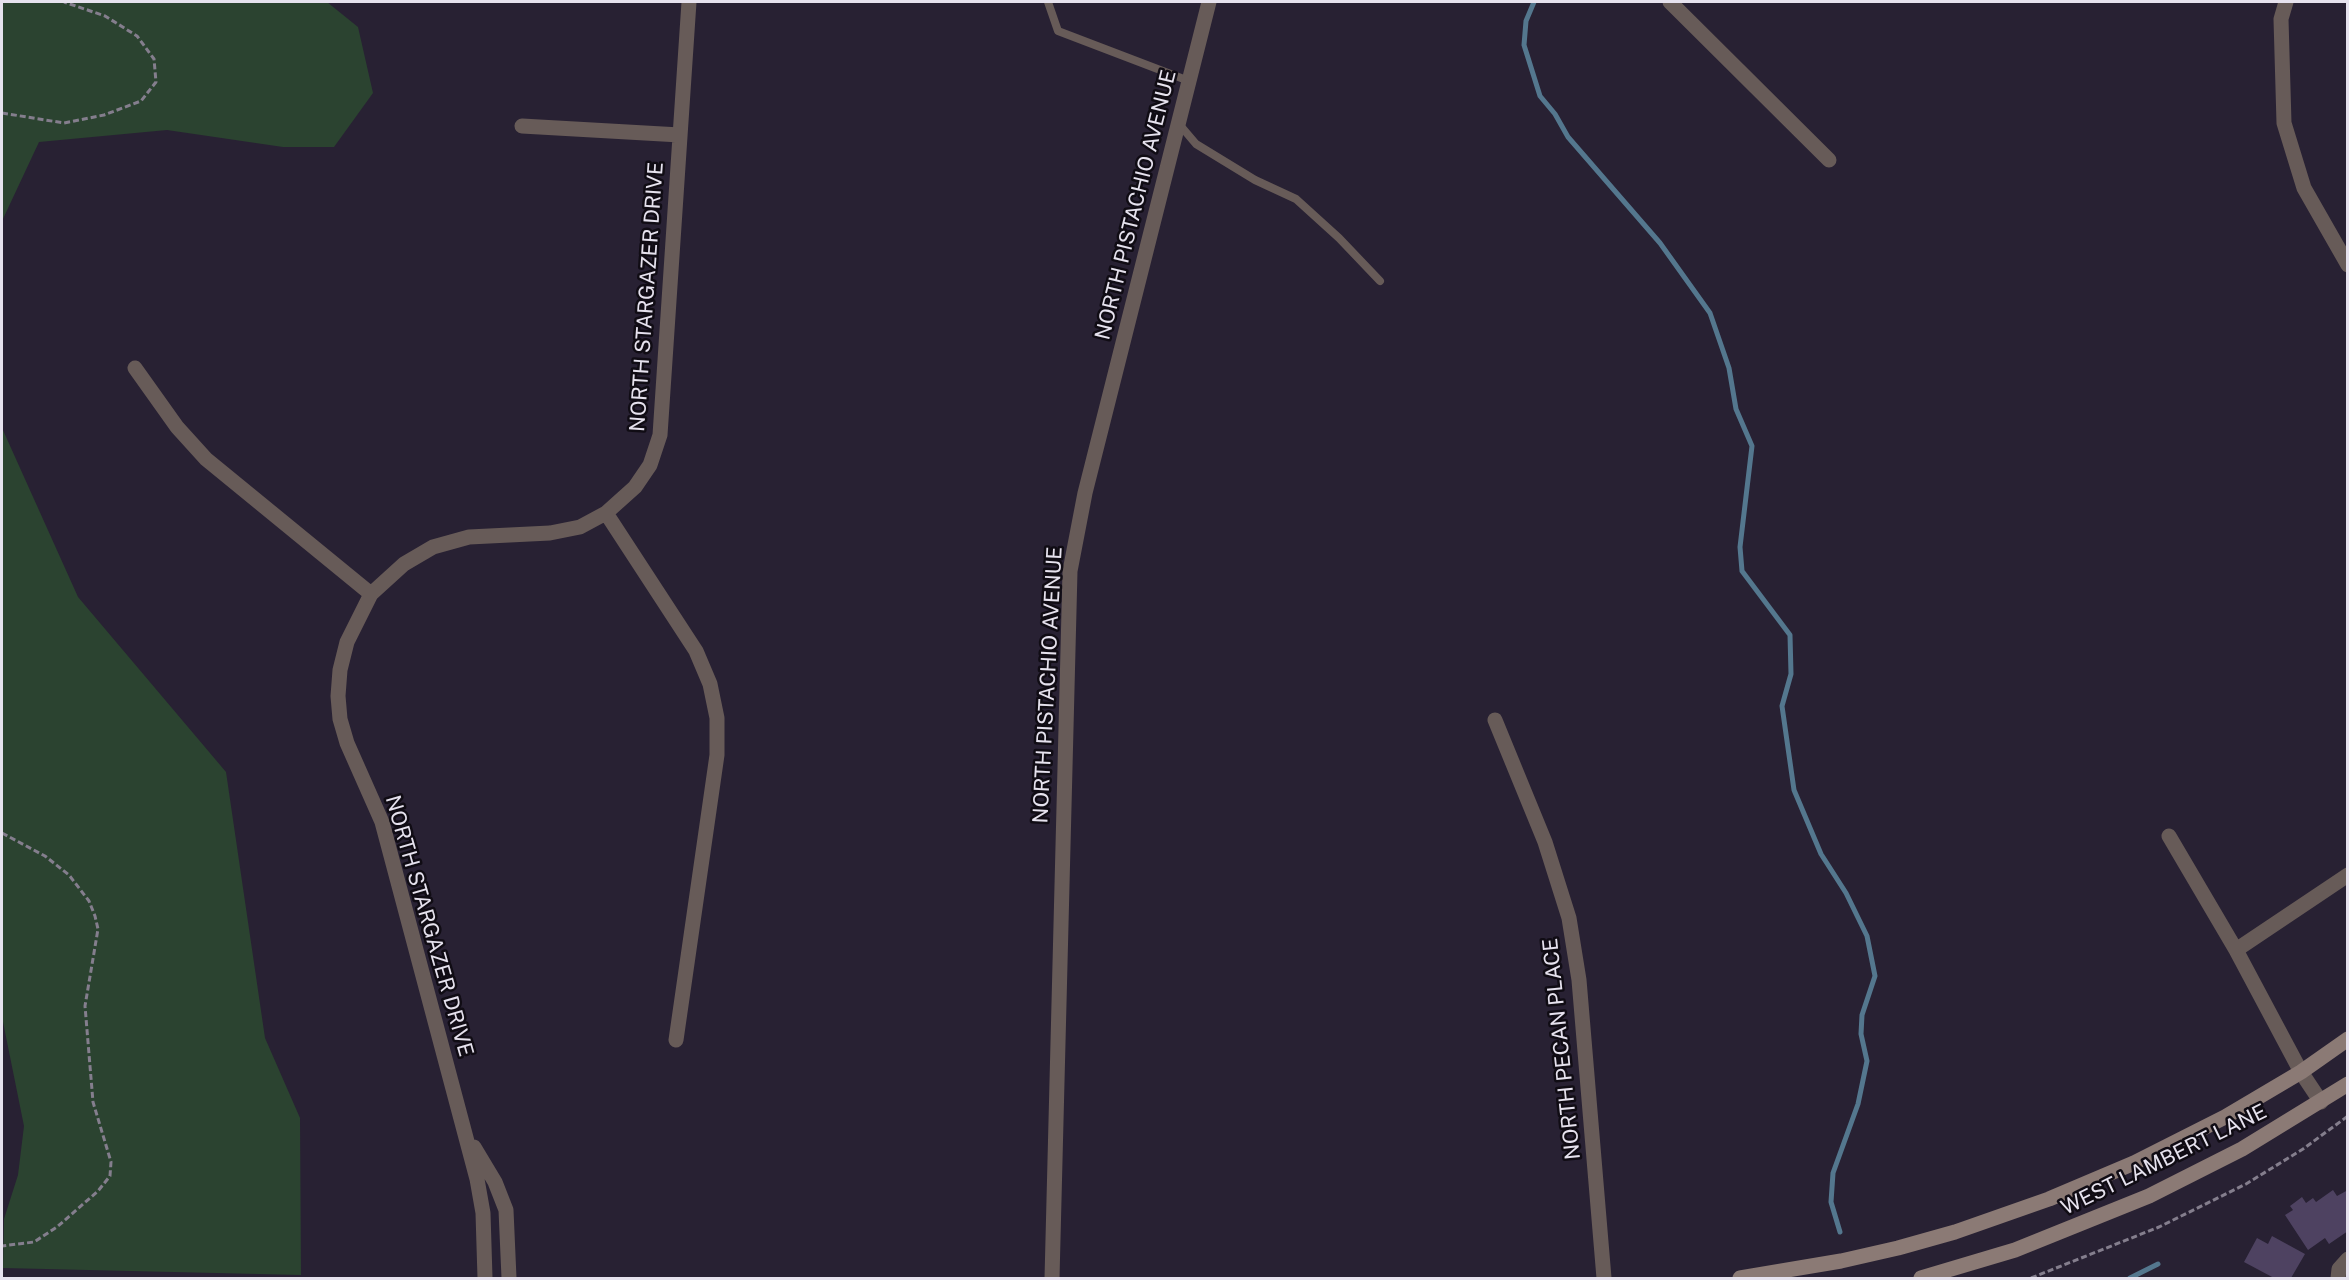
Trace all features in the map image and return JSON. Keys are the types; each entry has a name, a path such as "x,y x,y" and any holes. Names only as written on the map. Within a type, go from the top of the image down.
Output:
{"main road":[{"name":"WEST LAMBERT LANE","path":"1740,1278 1864,1256 2003,1216 2134,1163 2225,1117 2301,1072 2348,1039"},
{"name":"WEST LAMBERT LANE","path":"1921,1278 2015,1250 2140,1200 2242,1149 2348,1084"}],"street":[{"name":"NORTH STARGAZER DRIVE","path":"485,1278 483,1213 464,1132 382,822 347,743 340,718 338,696 340,670 347,642 371,594 404,564 433,547 469,537 549,533 580,527 606,513 635,487 650,465 660,435 689,2"},
{"name":"NORTH PISTACHIO AVENUE","path":"1052,1278 1070,571 1085,493 1209,2"},
{"path":"1670,2 1829,160"},
{"path":"2286,2 2282,19 2283,123 2304,188 2348,265"},
{"path":"522,126 680,135"},
{"path":"135,368 177,427 206,459 371,594"},
{"path":"606,513 696,651 710,684 717,718 717,755 676,1040"},
{"name":"NORTH PECAN PLACE","path":"1495,720 1545,842 1569,918 1580,980 1604,1278"},
{"path":"2169,836 2235,950 2301,1072 2321,1102"},
{"path":"2235,950 2348,875"},
{"name":"NORTH STARGAZER DRIVE","path":"464,1132 495,1182 506,1210 509,1278"}],"lane":[{"path":"1048,2 1058,31 1190,81"},
{"path":"1179,123 1196,144 1255,180 1296,199 1339,238 1380,281"}],"path":[{"path":"2,113 64,123 104,115 141,101 156,82 154,59 137,36 105,16 64,2"},
{"path":"2,833 45,856 69,875 89,901 95,916 98,929 86,1006 93,1102 111,1162 110,1176 98,1191 57,1227 34,1242 2,1246"},
{"path":"2031,1278 2159,1227 2246,1184 2303,1149 2348,1116"}],"green space":[{"path":"2,2 327,2 358,27 373,93 334,147 283,147 167,130 39,142 2,221"},
{"path":"2,428 78,597 226,772 265,1038 300,1118 301,1275 3,1268 4,1219 18,1175 24,1126 2,1017"}],"building":[{"path":"2333,1190 2337,1196 2348,1190 2348,1231 2329,1244 2325,1238 2308,1250 2285,1215 2293,1210 2290,1206 2302,1197 2306,1203 2313,1198 2316,1202"},
{"path":"2272,1236 2305,1254 2291,1278 2274,1278 2244,1262 2257,1238 2268,1244"}],"waterway":[{"path":"1534,2 1526,21 1524,45 1540,96 1555,114 1568,137 1660,243 1710,313 1729,368 1736,409 1752,446 1740,547 1742,571 1790,635 1791,674 1782,706 1794,790 1821,854 1846,893 1867,936 1875,976 1862,1015 1861,1034 1867,1061 1858,1104 1833,1173 1831,1202 1840,1232"},
{"path":"2130,1278 2158,1264"}]}
